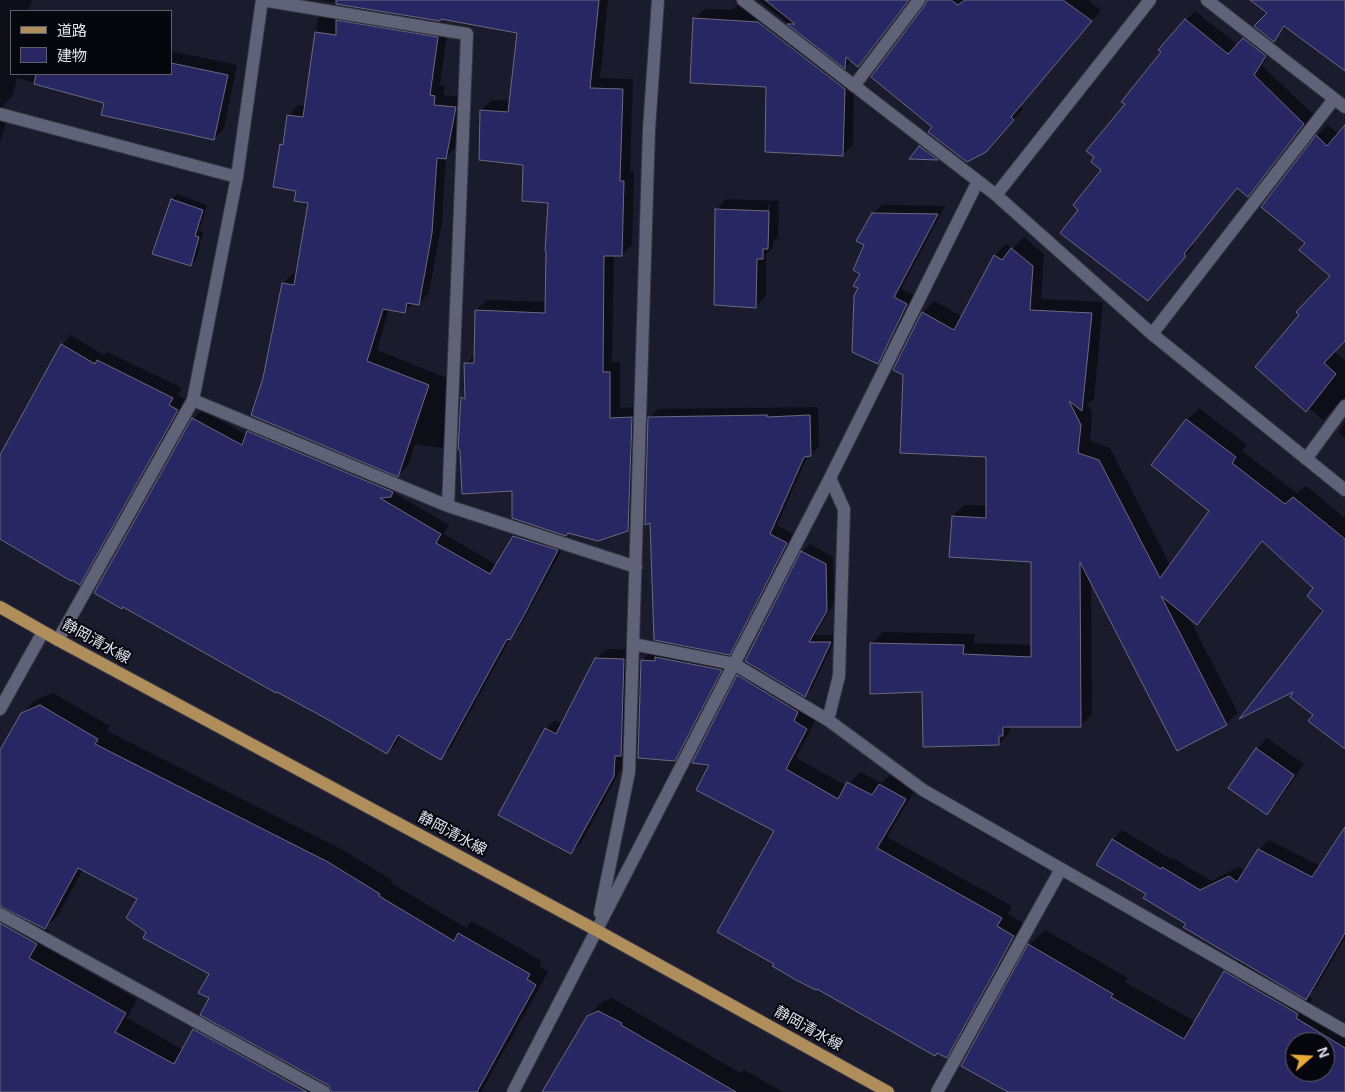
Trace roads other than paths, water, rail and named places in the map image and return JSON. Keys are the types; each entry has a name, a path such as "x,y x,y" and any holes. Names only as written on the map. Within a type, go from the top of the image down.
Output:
{"main road":[{"name":"静岡清水線","path":"0,607 596,930 888,1092"}],"street":[{"path":"58,640 193,400 237,177 262,0 467,34 448,506"},
{"path":"596,930 629,772 649,129 658,0"},
{"path":"743,0 996,195 1152,334 1345,490"},
{"path":"854,86 919,0"},
{"path":"996,195 1150,0"},
{"path":"1207,0 1345,107"},
{"path":"1152,334 1334,99"},
{"path":"0,114 237,177"},
{"path":"513,1092 830,478 978,181"},
{"path":"193,400 448,506 636,567"},
{"path":"1306,459 1345,406"},
{"path":"828,720 839,676 844,509 830,478"},
{"path":"0,709 43,632"},
{"path":"633,644 734,664 828,720 923,790 1345,1031"},
{"path":"936,1092 1061,869"},
{"path":"0,914 324,1092"}]}
